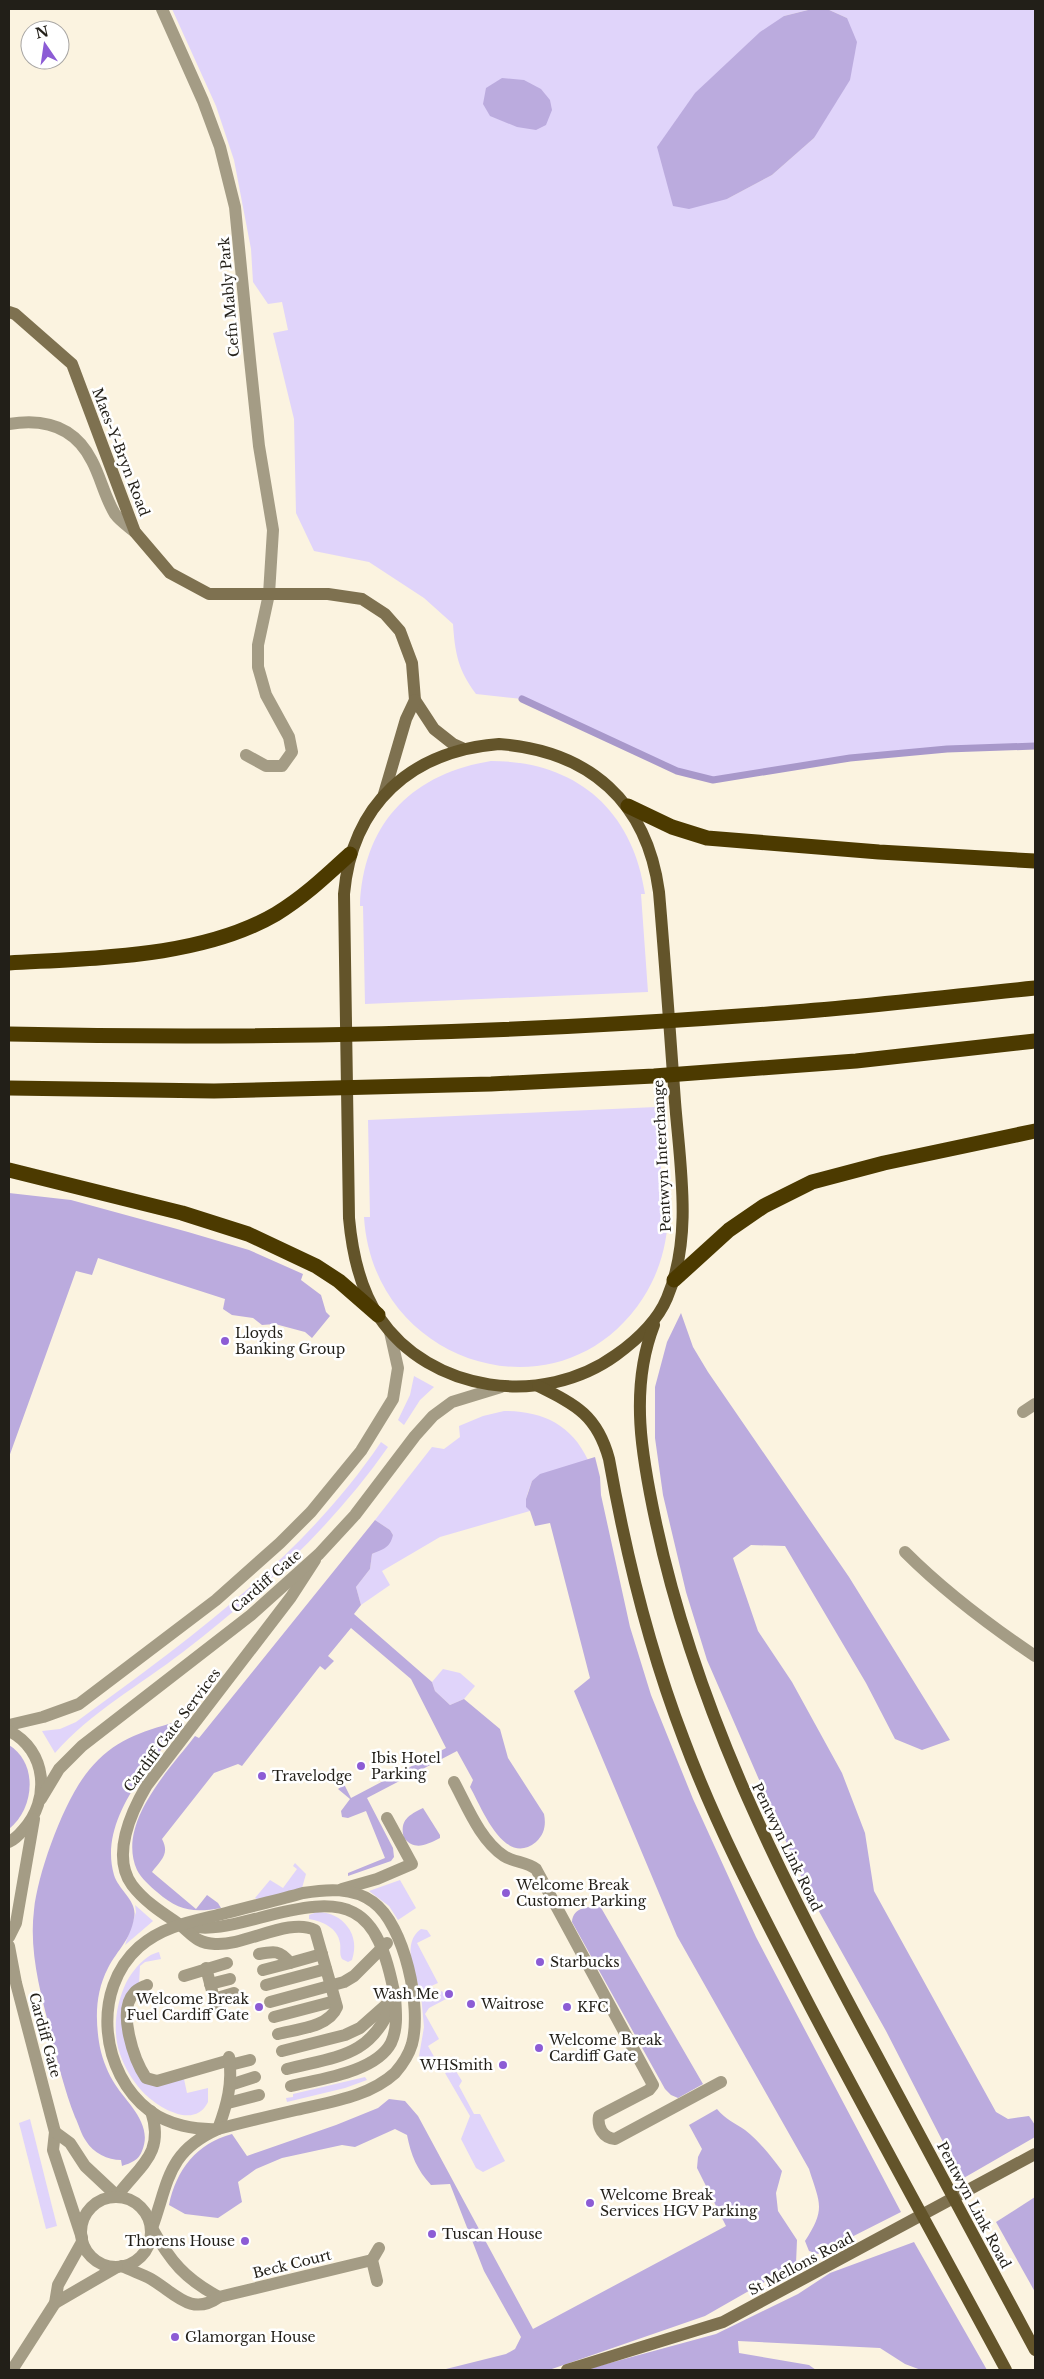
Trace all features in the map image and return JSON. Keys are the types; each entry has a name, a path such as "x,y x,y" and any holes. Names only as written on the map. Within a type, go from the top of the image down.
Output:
{"highway":[{"path":"628,806 672,827 707,838 879,852 1035,860"},
{"path":"9,963 123,954 170,948 226,936 274,915 295,902 350,854"},
{"path":"9,1034 276,1037 525,1029 771,1014 1035,988"},
{"path":"9,1088 214,1091 491,1084 654,1076 856,1061 1035,1041"},
{"path":"674,1280 729,1230 764,1206 812,1182 884,1163 1035,1131"},
{"path":"9,1170 182,1213 248,1234 316,1266 340,1281 378,1315"}],"main road":[{"name":"Pentwyn Interchange","path":"499,744 536,749 555,755 597,777 628,806 641,827 649,846 659,892 682,1204 681,1247 674,1280 657,1318 635,1340 599,1366 579,1375 538,1386 504,1386 473,1382 441,1370 409,1350 390,1332 378,1315 356,1260 350,1218 344,907 346,875 350,854 368,817 384,794 419,767 440,756 462,748 499,744"},
{"name":"Pentwyn Link Road","path":"657,1318 649,1337 641,1371 640,1422 653,1507 687,1645 718,1731 743,1792 790,1891 1035,2350"},
{"path":"538,1386 574,1404 583,1411 594,1424 602,1438 609,1459 635,1586 684,1741 729,1845 754,1899 1006,2370"}],"street":[{"name":"Cefn Mably Park","path":"162,9 203,101 220,147 235,207 254,398 273,530 269,594 258,645 258,667 266,695 289,737 292,752 282,766 266,766 246,755"},
{"name":"Maes-Y-Bryn Road","path":"9,312 15,314 72,364 135,532 170,573 209,594 328,594 362,599 385,614 400,631 409,650 412,662 415,700 434,729 453,744 462,748"},
{"path":"9,424 23,422 54,425 75,437 92,461 116,515 135,532"},
{"name":"Maes-Y-Bryn Road","path":"384,794 406,719 415,700"},
{"name":"Cardiff Gate","path":"9,1725 43,1717 79,1704 216,1600 280,1544 311,1512 361,1452 393,1399 398,1368 390,1332"},
{"name":"Cardiff Gate","path":"9,1937 16,1923 34,1819 41,1799 59,1769 82,1746 251,1615 319,1554 355,1515 414,1436 432,1416 452,1402 504,1386"},
{"path":"1023,1412 1035,1404"},
{"path":"906,1552 934,1581 993,1627 1035,1656"},
{"name":"Cardiff Gate Services","path":"319,1554 291,1597 148,1785 135,1806 127,1827 124,1862 126,1875 138,1893 180,1924 188,1934 197,1940 216,1944 295,1927 308,1926 315,1930 335,2001"},
{"name":"Cardiff Gate","path":"9,1731 26,1745 36,1760 42,1777 41,1799"},
{"path":"454,1782 479,1828 495,1850 506,1857 536,1869 652,2085 649,2090 600,2116 599,2128 603,2133 608,2138 615,2139 720,2082"},
{"path":"339,1890 364,1896 374,1902 382,1910 397,1935 405,1956 413,1995 415,2022 412,2044 397,2071 387,2080 360,2094 218,2129 202,2130 189,2127 151,2111 126,2085 114,2062 108,2030 108,2005 117,1976 137,1949 163,1930 180,1924 303,1893 339,1890 377,1879 412,1864 388,1818"},
{"name":"Cardiff Gate","path":"9,1842 14,1840 34,1819"},
{"path":"180,1924 195,1927 222,1927 288,1910 329,1905 350,1910 362,1918 378,1937 395,1997 395,2029 391,2042 382,2054 370,2063 352,2070 291,2086"},
{"path":"270,2002 331,1986 354,1976 397,1935"},
{"name":"Cardiff Gate","path":"9,1946 16,1983 55,2132 53,2150 82,2240 86,2251 95,2260 108,2266 120,2267"},
{"path":"259,1954 274,1951 283,1953 290,1963"},
{"path":"263,1970 322,1954"},
{"path":"184,1976 227,1963"},
{"path":"206,1968 215,2003 234,1994"},
{"path":"266,1985 326,1969"},
{"path":"210,1984 230,1978"},
{"path":"147,1985 134,1993 130,1999 127,2019 136,2058 146,2078 156,2081 230,2061 250,2060"},
{"path":"282,2051 336,2038 360,2028 395,1997"},
{"path":"287,2069 342,2055 360,2047 381,2028 395,1997"},
{"path":"274,2017 335,2001 337,2007 334,2016 325,2021 278,2034"},
{"path":"55,2303 120,2267 135,2261 146,2252 168,2177 174,2165 194,2142 218,2129 228,2103 230,2061"},
{"path":"230,2085 255,2077"},
{"path":"228,2103 259,2094"},
{"path":"12,2370 55,2303 58,2285 82,2240 82,2225 87,2212 97,2202 106,2197 117,2196 132,2175 143,2166 155,2148 156,2136 151,2111"},
{"path":"55,2132 70,2143 85,2166 117,2196 137,2203 147,2214 152,2228 170,2259 180,2270 202,2288 219,2297"},
{"name":"St Mellons Road","path":"567,2370 723,2322 1035,2154"},
{"path":"377,2281 372,2260 379,2248"},
{"name":"Beck Court","path":"120,2267 151,2280 189,2303 209,2304 219,2297 372,2260"}],"shaded area":[{"path":"172,9 812,9 784,16 727,199 772,175 814,138 847,18 827,9 1035,9 1035,746 947,749 850,758 713,780 677,771 522,699 476,694 465,677 458,661 453,624 424,598 369,562 314,551 296,513 294,419 273,333 288,330 282,302 268,304 253,282 251,249 234,160 216,106"},
{"path":"812,9 827,9 847,18 857,42 850,80 814,138 772,175 727,199 689,209 673,206 657,147 695,93 760,32 784,16"},
{"path":"502,78 524,80 541,89 550,100 552,110 546,125 536,130 517,127 490,116 483,104 486,88"},
{"path":"491,761 522,763 549,770 574,781 595,796 613,815 628,838 638,864 645,894 641,894 648,992 365,1004 363,906 360,906 363,877 370,851 382,828 397,808 415,791 437,778 463,768"},
{"path":"656,1107 664,1205 668,1205 667,1230 663,1253 655,1276 643,1298 608,1337 566,1359 521,1367 476,1361 435,1341 400,1310 375,1268 364,1217 370,1217 368,1120"},
{"path":"9,1193 71,1200 249,1250 303,1274 301,1280 321,1295 326,1312 330,1316 312,1338 305,1332 275,1324 262,1325 253,1318 232,1315 223,1309 225,1299 98,1258 92,1275 76,1271 9,1457"},
{"path":"681,1313 693,1347 708,1372 849,1577 950,1740 922,1750 895,1739 866,1683 785,1546 751,1545 733,1558 758,1631 792,1682 842,1773 865,1833 874,1891 996,2112 1008,2119 1029,2116 1035,2125 1035,2137 962,2179 886,2031 807,1890 707,1660 686,1592 663,1495 655,1438 655,1387 667,1342"},
{"path":"414,1376 434,1387 420,1400 404,1425 398,1420 410,1395"},
{"path":"504,1411 531,1414 554,1422 573,1437 588,1460 532,1481 526,1500 530,1511 440,1537 382,1571 390,1585 361,1605 356,1587 370,1569 372,1554 378,1551 393,1535 390,1530 375,1520 432,1447 444,1449 460,1437 459,1426 483,1416"},
{"path":"381,1442 388,1447 366,1476 319,1531 267,1582 212,1630 100,1712 69,1738 55,1753 42,1731 60,1729 76,1722 160,1660 241,1595 316,1523 350,1484"},
{"path":"595,1457 600,1477 601,1495 630,1627 651,1695 693,1799 756,1937 901,2212 818,2254 809,2251 805,2241 816,2221 819,2206 809,2169 677,1936 574,1691 590,1678 550,1523 535,1526 530,1511 526,1507 526,1499 532,1481 540,1474"},
{"path":"375,1520 390,1530 393,1535 388,1545 372,1554 370,1569 356,1587 361,1605 354,1614 432,1682 435,1691 450,1705 464,1699 500,1729 508,1758 544,1814 545,1825 541,1836 536,1842 524,1848 514,1847 504,1842 488,1820 470,1787 473,1780 457,1751 367,1798 393,1848 394,1857 391,1861 348,1876 348,1873 385,1858 366,1811 348,1818 342,1817 341,1811 350,1799 338,1789 344,1784 351,1798 446,1748 411,1679 351,1628 328,1656 334,1661 325,1670 320,1666 242,1766 238,1764 214,1773 162,1839 165,1853 152,1872 196,1909 207,1895 218,1903 221,1908 194,1910 172,1903 157,1892 141,1876 137,1870 132,1852 134,1834 149,1798 195,1736 199,1738"},
{"path":"443,1669 460,1673 475,1686 464,1699 450,1705 435,1691 432,1682"},
{"path":"176,1722 181,1725 130,1794 113,1834 111,1854 114,1875 116,1881 131,1901 134,1918 130,1933 108,1968 101,1986 97,2013 99,2042 106,2067 113,2081 141,2122 145,2141 139,2157 122,2166 121,2160 101,2155 89,2145 71,2106 58,2063 36,1971 33,1941 34,1910 36,1894 54,1837 70,1799 89,1770 108,1751 128,1738"},
{"path":"9,1745 19,1753 25,1763 30,1787 24,1810 9,1829"},
{"path":"423,1808 440,1838 425,1845 417,1846 404,1838 403,1827 406,1819"},
{"path":"295,1863 306,1874 302,1888 258,1900 255,1898 270,1880 283,1888 297,1869 293,1866"},
{"path":"400,1880 416,1908 398,1920 389,1906 369,1891"},
{"path":"135,1905 153,1921 125,1945 136,1912"},
{"path":"600,1906 703,2084 678,2098 671,2095 665,2089 572,1922 575,1913 578,1911"},
{"path":"317,1912 335,1916 348,1927 354,1942 352,1960 348,1962 342,1959 339,1938 333,1929 319,1921 309,1919 309,1915"},
{"path":"421,1929 427,1930 431,1936 417,1943 438,1983 420,1991 411,1958 411,1950 415,1935"},
{"path":"159,1952 161,1959 145,1962 140,1966 139,1984 125,2001 144,2083 157,2086 184,2079 187,2093 208,2088 208,2102 202,2110 194,2115 174,2113 155,2103 147,2096 129,2073 122,2059 116,2036 116,2018 126,1983 140,1964 149,1956"},
{"path":"435,1988 438,1993 442,1991 446,1999 429,2008 425,2014 439,2039 428,2046 441,2069 424,2067 419,2056 424,2027 421,1995"},
{"path":"454,2068 462,2081 459,2086 474,2114 480,2114 505,2161 483,2172 476,2168 461,2139 470,2116 445,2073"},
{"path":"365,2077 367,2080 345,2088 287,2102 286,2098 293,2097 293,2094"},
{"path":"389,2099 405,2101 418,2116 533,2329 726,2226 697,2168 698,2157 702,2149 689,2125 717,2109 756,2139 782,2171 776,2193 778,2211 797,2240 796,2264 705,2316 549,2370 442,2370 506,2354 515,2349 521,2337 484,2271 450,2184 431,2185 415,2162 407,2135 395,2129 355,2147 342,2145 282,2158 256,2169 238,2182 242,2202 218,2218 185,2214 169,2205 177,2180 190,2160 208,2144 220,2138 232,2134 247,2156 336,2125 378,2108"},
{"path":"30,2119 57,2226 46,2229 19,2123"},
{"path":"1035,2197 1035,2292 996,2222"},
{"path":"914,2242 987,2370 921,2370 905,2364 880,2348 738,2341 739,2353 809,2365 816,2370 584,2370 716,2334 798,2294 830,2273"}],"waterway":[{"path":"522,699 677,771 713,780 850,758 947,749 1035,746"}],"place":[{"name":"Lloyds Banking Group","path":"225,1341"},
{"name":"Ibis Hotel Parking","path":"361,1766"},
{"name":"Travelodge","path":"262,1776"},
{"name":"Welcome Break Customer Parking","path":"506,1893"},
{"name":"Starbucks","path":"540,1962"},
{"name":"Wash Me","path":"449,1994"},
{"name":"Waitrose","path":"471,2004"},
{"name":"Welcome Break Fuel Cardiff Gate","path":"259,2007"},
{"name":"KFC","path":"567,2007"},
{"name":"Welcome Break Cardiff Gate","path":"539,2048"},
{"name":"WHSmith","path":"503,2065"},
{"name":"Welcome Break Services HGV Parking","path":"590,2203"},
{"name":"Tuscan House","path":"432,2234"},
{"name":"Thorens House","path":"245,2241"},
{"name":"Glamorgan House","path":"175,2337"}]}
